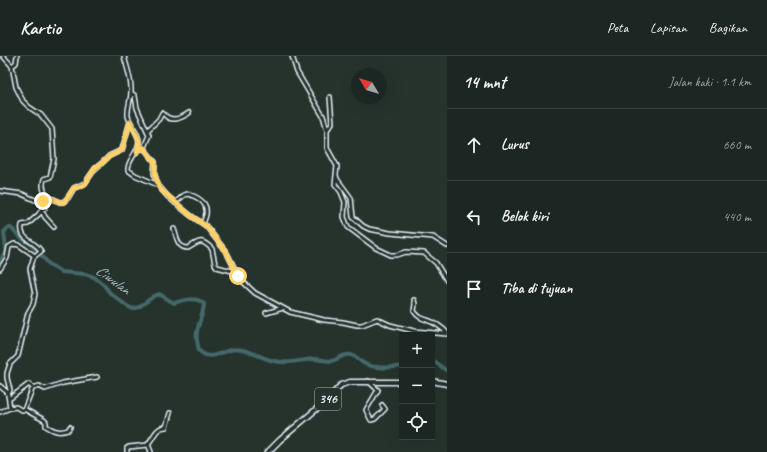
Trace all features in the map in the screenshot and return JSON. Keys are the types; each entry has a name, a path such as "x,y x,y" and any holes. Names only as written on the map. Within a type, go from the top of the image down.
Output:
{"main road":[{"name":"346","path":"268,452 326,401 342,384 368,381 399,382"},
{"path":"435,381 447,384"}],"street":[{"path":"3,56 12,66 16,87 23,101 41,115 52,129 53,160 50,177 45,178 44,182 44,192 47,197"},
{"path":"12,66 16,64 17,56"},
{"path":"124,56 131,84 131,93 128,106 130,122 139,140 137,152"},
{"path":"292,56 296,70 322,114 327,130 327,148 337,166 335,184 341,192 345,202 344,218 348,227 376,248 391,255 406,252 424,253 436,263 447,281"},
{"path":"131,93 135,96 137,108 148,130 149,138 143,147 137,152 128,166 128,170 135,175 158,185"},
{"path":"327,130 332,123 330,97"},
{"path":"148,130 159,119 162,113 169,118 178,118 189,113"},
{"path":"0,191 22,194 35,200 50,197 60,202 64,202 74,188 85,184 95,168 110,156 122,150 130,122"},
{"path":"143,147 155,162 154,173 162,192 190,215 203,223 227,253 240,279 255,293 290,312 316,319 357,325 362,325 377,320 414,331 447,333"},
{"path":"336,173 337,180 351,198 353,217 363,226 369,229 390,233 433,237 447,246"},
{"path":"175,203 184,195 188,194 202,202 206,206 207,211 203,223"},
{"path":"8,395 10,390 7,373 10,364 18,356 28,313 35,297 30,269 36,256 41,250 23,236 21,230 22,224 28,224 41,212 45,206 44,202 40,200"},
{"path":"41,212 54,227"},
{"path":"174,229 178,244 182,248 188,248 197,242 203,242 212,249 215,264 218,267 237,272"},
{"path":"0,269 7,258 9,247 14,244 19,245 36,256"},
{"path":"414,300 414,311 419,317 440,327 447,333"},
{"path":"266,313 283,308"},
{"path":"9,399 28,385 35,388 39,386 45,389 63,383 97,377"},
{"path":"368,381 378,390 366,410 371,420 375,419 385,409 382,405"},
{"path":"0,386 8,395 10,408"},
{"path":"24,409 33,387"},
{"path":"0,412 10,408 24,409 44,420 47,423 46,426 52,430 60,433 68,430 70,426"},
{"path":"127,452 127,448 129,447 148,445 155,436 155,432 160,427 166,427 170,413"},
{"path":"148,445 151,452"}],"waterway":[{"name":"Ciwulan","path":"0,261 6,250 4,232 8,228 11,228 20,237 32,245 49,264 61,272 85,274 94,277 103,284 110,293 133,309 139,307 159,294 174,303 189,299 197,300 204,304 197,329 198,347 201,352 208,356 238,349 277,362 294,362 313,359 331,361 343,356 351,355 367,365 387,368 399,366"},
{"name":"Ciwulan","path":"435,362 447,371"}],"route":[{"path":"43,201 40,200 49,197 60,202 64,202 74,188 85,184 95,168 110,156 122,150 130,122 139,140 137,152 143,147 155,162 156,165 154,173 160,189 190,215 206,226 227,253 238,276"}]}
